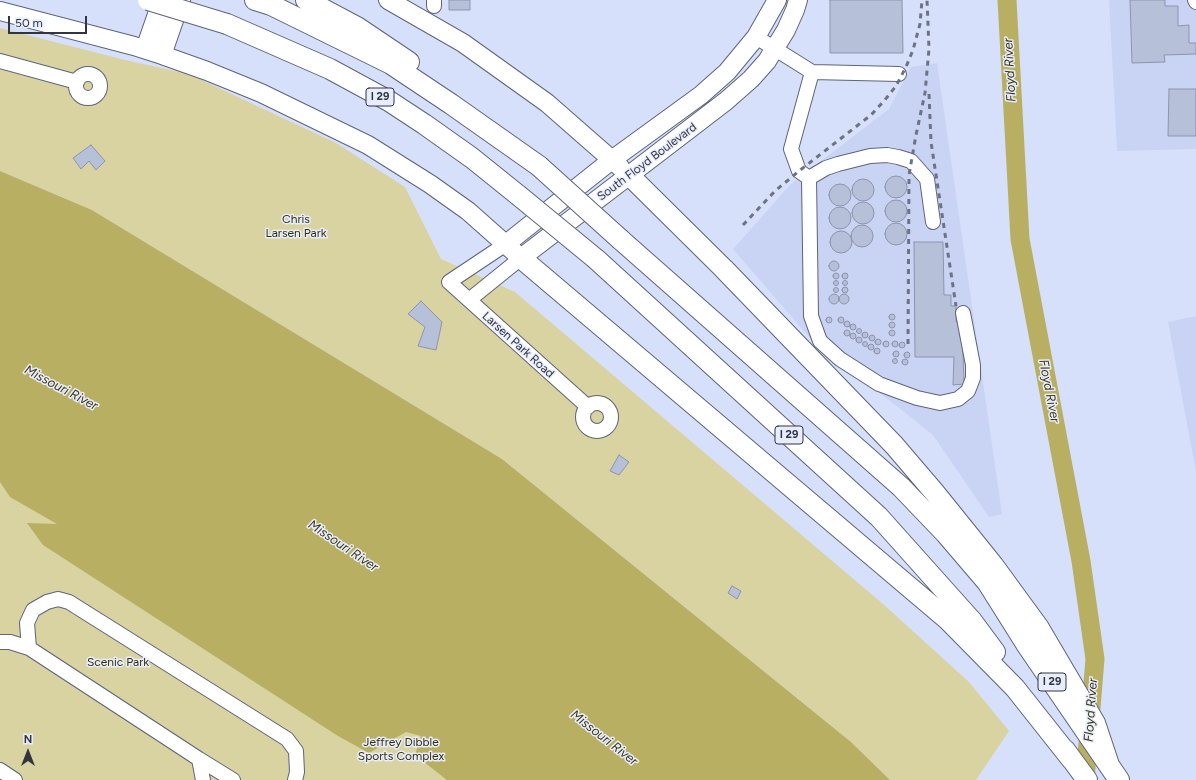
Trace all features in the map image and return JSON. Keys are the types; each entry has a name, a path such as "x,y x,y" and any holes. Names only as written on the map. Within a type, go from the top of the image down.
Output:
{"highway":[{"name":"I 29","path":"148,0 227,24 330,69 389,101 472,158 596,259 879,517 1087,780"},
{"path":"255,0 277,8 391,64 539,166 901,487 946,534 990,574 1039,628 1095,723 1114,772"},
{"path":"306,0 357,27 425,72 451,104"},
{"path":"630,176 724,269 894,445 990,574"},
{"path":"521,258 947,619 969,629"}],"main road":[{"path":"154,52 162,0"},
{"path":"154,52 180,0"},
{"path":"388,0 463,43 521,84 547,103 613,159 630,176"},
{"name":"South Floyd Boulevard","path":"506,244 613,159 701,95 727,72 756,37 777,0"},
{"name":"South Floyd Boulevard","path":"521,258 630,176 726,101 751,79 767,61 786,30 798,0"},
{"path":"0,11 154,52 207,71 261,93 368,145 430,184 468,211 521,258"}],"street":[{"path":"756,37 812,72 899,74"},
{"path":"0,61 77,82"},
{"path":"809,178 799,170 791,149 812,72"},
{"path":"809,178 826,168 870,156 887,155 911,161 927,179 933,222"},
{"path":"809,178 811,316 820,341 840,359 879,384 917,398 940,404 958,399 968,391 973,378 973,365 962,313"},
{"name":"South Floyd Boulevard","path":"449,282 506,244"},
{"name":"South Floyd Boulevard","path":"469,300 521,258"},
{"name":"Larsen Park Road","path":"449,282 588,407"},
{"path":"29,648 26,623 33,610 47,602 58,599 68,602 287,739 296,751 297,772 295,780"},
{"path":"0,642 10,642 29,648 233,780"},
{"path":"199,759 203,780"},
{"path":"0,770 15,780"}],"shaded area":[{"path":"1109,0 1196,0 1196,149 1117,151"},
{"path":"937,63 1002,514 989,517 933,435 860,377 828,359 733,249 790,185 889,109 911,67"},
{"path":"1196,316 1196,472 1168,322"}],"green space":[{"name":"Chris Larsen Park","path":"0,28 125,60 189,74 336,143 405,187 441,259 515,292 883,604 969,682 1009,731 976,780 890,780 851,742 502,459 92,210 0,171"},
{"name":"Scenic Park","path":"0,441 504,780 0,780"}],"water":[{"name":"Missouri River","path":"0,171 92,210 502,459 851,742 890,780 447,780 415,755 421,736 406,732 369,753 338,736 43,545 27,523 57,524 10,497 0,482"}],"building":[{"path":"449,0 470,0 470,10 449,10"},
{"path":"830,0 902,0 903,53 830,53"},
{"path":"1130,0 1165,0 1165,6 1178,6 1178,26 1189,25 1189,43 1196,43 1196,54 1164,55 1165,62 1132,63"},
{"path":"1169,89 1196,89 1196,136 1168,136"},
{"path":"91,145 105,161 96,170 89,161 81,169 73,158"},
{"path":"896,176 904,179 907,187 904,195 896,198 888,195 885,187 888,179"},
{"path":"863,179 871,182 874,190 871,198 863,201 855,198 852,190 855,182"},
{"path":"840,184 848,187 851,195 848,203 840,206 832,203 829,195 832,187"},
{"path":"896,200 904,203 907,211 904,219 896,222 888,219 885,211 888,203"},
{"path":"863,202 871,205 874,213 871,221 863,224 855,221 852,213 855,205"},
{"path":"840,207 848,210 851,218 848,226 840,229 832,226 829,218 832,210"},
{"path":"896,223 904,226 907,234 904,242 896,245 888,242 885,234 888,226"},
{"path":"862,225 870,228 873,236 870,244 862,247 854,244 851,236 854,228"},
{"path":"841,231 849,234 852,242 849,250 841,253 833,250 830,242 833,234"},
{"path":"914,242 943,242 944,295 951,295 951,306 956,306 956,322 962,322 964,384 953,385 954,357 915,357"},
{"path":"832,261 836,261 839,266 836,271 832,271 829,268 829,264"},
{"path":"836,273 839,276 836,279 833,276"},
{"path":"845,273 848,276 845,279 842,276"},
{"path":"836,280 839,283 836,286 833,283"},
{"path":"845,280 848,283 845,286 842,283"},
{"path":"836,287 839,290 836,293 833,290"},
{"path":"845,287 848,290 845,293 842,290"},
{"path":"832,294 836,294 839,299 836,304 832,304 829,301 829,297"},
{"path":"842,294 846,294 849,299 846,304 842,304 839,301 839,297"},
{"path":"421,301 442,322 436,350 418,346 425,327 408,314"},
{"path":"892,314 895,317 892,320 889,317"},
{"path":"829,317 832,320 829,323 826,320"},
{"path":"841,317 844,320 841,323 838,320"},
{"path":"847,321 850,324 847,327 844,324"},
{"path":"892,322 895,325 892,328 889,325"},
{"path":"853,324 856,327 853,330 850,327"},
{"path":"859,328 862,331 859,334 856,331"},
{"path":"847,330 850,333 847,336 844,333"},
{"path":"892,330 895,333 892,336 889,333"},
{"path":"865,332 868,335 865,338 862,335"},
{"path":"853,333 856,336 853,339 850,336"},
{"path":"872,335 875,338 872,341 869,338"},
{"path":"859,337 862,340 859,343 856,340"},
{"path":"878,339 881,342 878,345 875,342"},
{"path":"865,341 868,344 865,347 862,344"},
{"path":"886,341 889,344 886,347 883,344"},
{"path":"895,341 898,344 895,347 892,344"},
{"path":"902,342 905,345 902,348 899,345"},
{"path":"871,344 874,347 871,350 868,347"},
{"path":"877,348 880,351 877,354 874,351"},
{"path":"896,351 899,354 896,357 893,354"},
{"path":"907,352 910,355 907,358 904,355"},
{"path":"895,358 898,361 895,364 892,361"},
{"path":"905,359 908,362 905,365 902,362"},
{"path":"619,455 629,462 619,475 610,471"},
{"path":"732,586 741,591 737,599 728,593"}],"waterway":[{"name":"Floyd River","path":"1007,0 1020,239 1081,561 1095,659 1085,780"}],"railway":[{"path":"743,225 775,191 871,115 896,86 913,50 920,24 922,0"},
{"path":"908,344 909,175 925,93 929,49 927,0"},
{"path":"929,94 931,142 956,306"}],"park label":[{"name":"Jeffrey Dibble Sports Complex","path":"401,749"}]}
